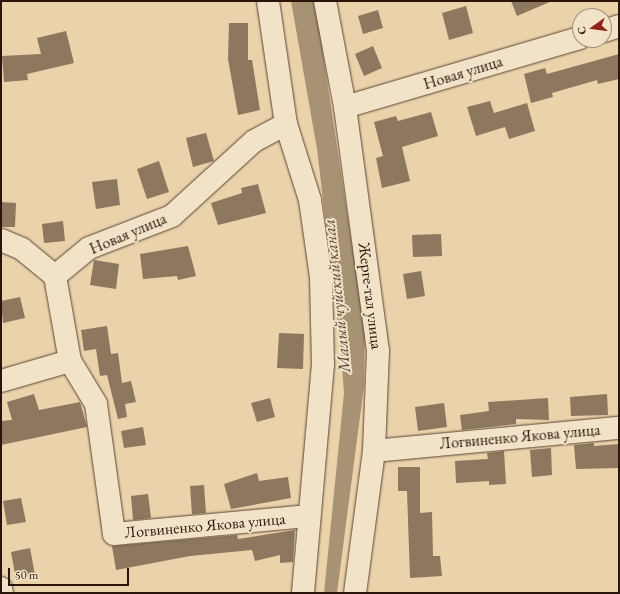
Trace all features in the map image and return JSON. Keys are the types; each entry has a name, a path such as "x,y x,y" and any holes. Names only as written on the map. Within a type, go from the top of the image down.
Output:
{"street":[{"path":"268,1 286,124 310,200 322,277 323,364 303,593"},
{"name":"Жерге-тал улица","path":"324,1 345,108 378,351 374,451 355,593"},
{"name":"Новая улица","path":"345,108 572,40"},
{"name":"Новая улица","path":"55,276 89,248 172,216 254,141 286,124"},
{"path":"1,240 22,248 55,276 70,361 1,381"},
{"name":"Логвиненко Якова улица","path":"70,361 96,404 114,534 309,516"},
{"name":"Логвиненко Якова улица","path":"374,451 619,428"},
{"path":"1,588 2,593"}],"water":[{"name":"Малый чуйский канал","path":"291,1 315,1 365,331 364,386 337,593 324,593 344,393 341,351 317,149"}],"building":[{"path":"511,1 552,1 517,16"},
{"path":"466,6 473,33 449,40 442,13"},
{"path":"378,10 383,28 363,34 358,16"},
{"path":"229,23 248,23 248,60 252,60 260,110 238,115 228,59"},
{"path":"66,31 74,63 27,74 28,80 4,82 2,56 41,54 37,38"},
{"path":"373,46 382,68 364,76 355,54"},
{"path":"619,54 619,79 598,84 597,80 552,93 553,97 531,103 524,74 545,68 547,74"},
{"path":"490,101 494,113 527,103 535,131 509,139 505,127 476,136 467,107"},
{"path":"431,112 438,136 402,147 410,181 382,188 376,158 383,156 374,122 396,116 398,121"},
{"path":"206,133 214,161 193,167 186,138"},
{"path":"159,161 169,192 147,199 137,169"},
{"path":"117,179 120,205 96,209 92,182"},
{"path":"258,184 266,213 218,225 211,203 242,193 241,188"},
{"path":"1,202 16,203 15,227 1,227"},
{"path":"63,221 65,241 44,243 42,224"},
{"path":"441,234 442,256 413,257 412,235"},
{"path":"188,246 196,276 178,280 177,276 143,279 140,254"},
{"path":"94,260 119,264 116,289 90,285"},
{"path":"421,271 425,296 407,299 403,274"},
{"path":"20,297 25,318 3,323 1,301"},
{"path":"107,326 111,354 118,353 122,383 131,381 136,402 125,404 127,417 118,419 107,375 100,376 96,349 84,351 81,330"},
{"path":"279,333 304,334 303,369 277,368"},
{"path":"34,394 39,410 80,402 87,427 1,445 1,421 12,420 7,402"},
{"path":"607,394 608,415 571,416 570,397"},
{"path":"270,398 275,417 257,422 251,403"},
{"path":"548,398 549,420 516,419 516,424 462,430 460,415 489,411 488,402"},
{"path":"444,403 447,427 418,431 415,407"},
{"path":"143,427 146,445 124,448 121,431"},
{"path":"594,443 594,446 619,444 619,468 576,469 574,445"},
{"path":"551,448 552,475 532,477 530,450"},
{"path":"504,451 506,484 489,485 489,481 456,483 455,461 488,459 487,453"},
{"path":"398,467 420,467 420,513 432,512 433,556 440,556 442,576 410,578 407,491 398,491"},
{"path":"257,473 259,481 288,477 291,498 231,509 224,484"},
{"path":"204,485 206,513 192,514 190,486"},
{"path":"148,494 151,518 133,520 131,496"},
{"path":"21,498 26,522 7,525 3,501"},
{"path":"295,530 293,562 280,563 280,555 255,561 252,550 190,556 116,570 112,546 237,535 238,539"},
{"path":"30,548 35,575 16,579 11,552"}]}
